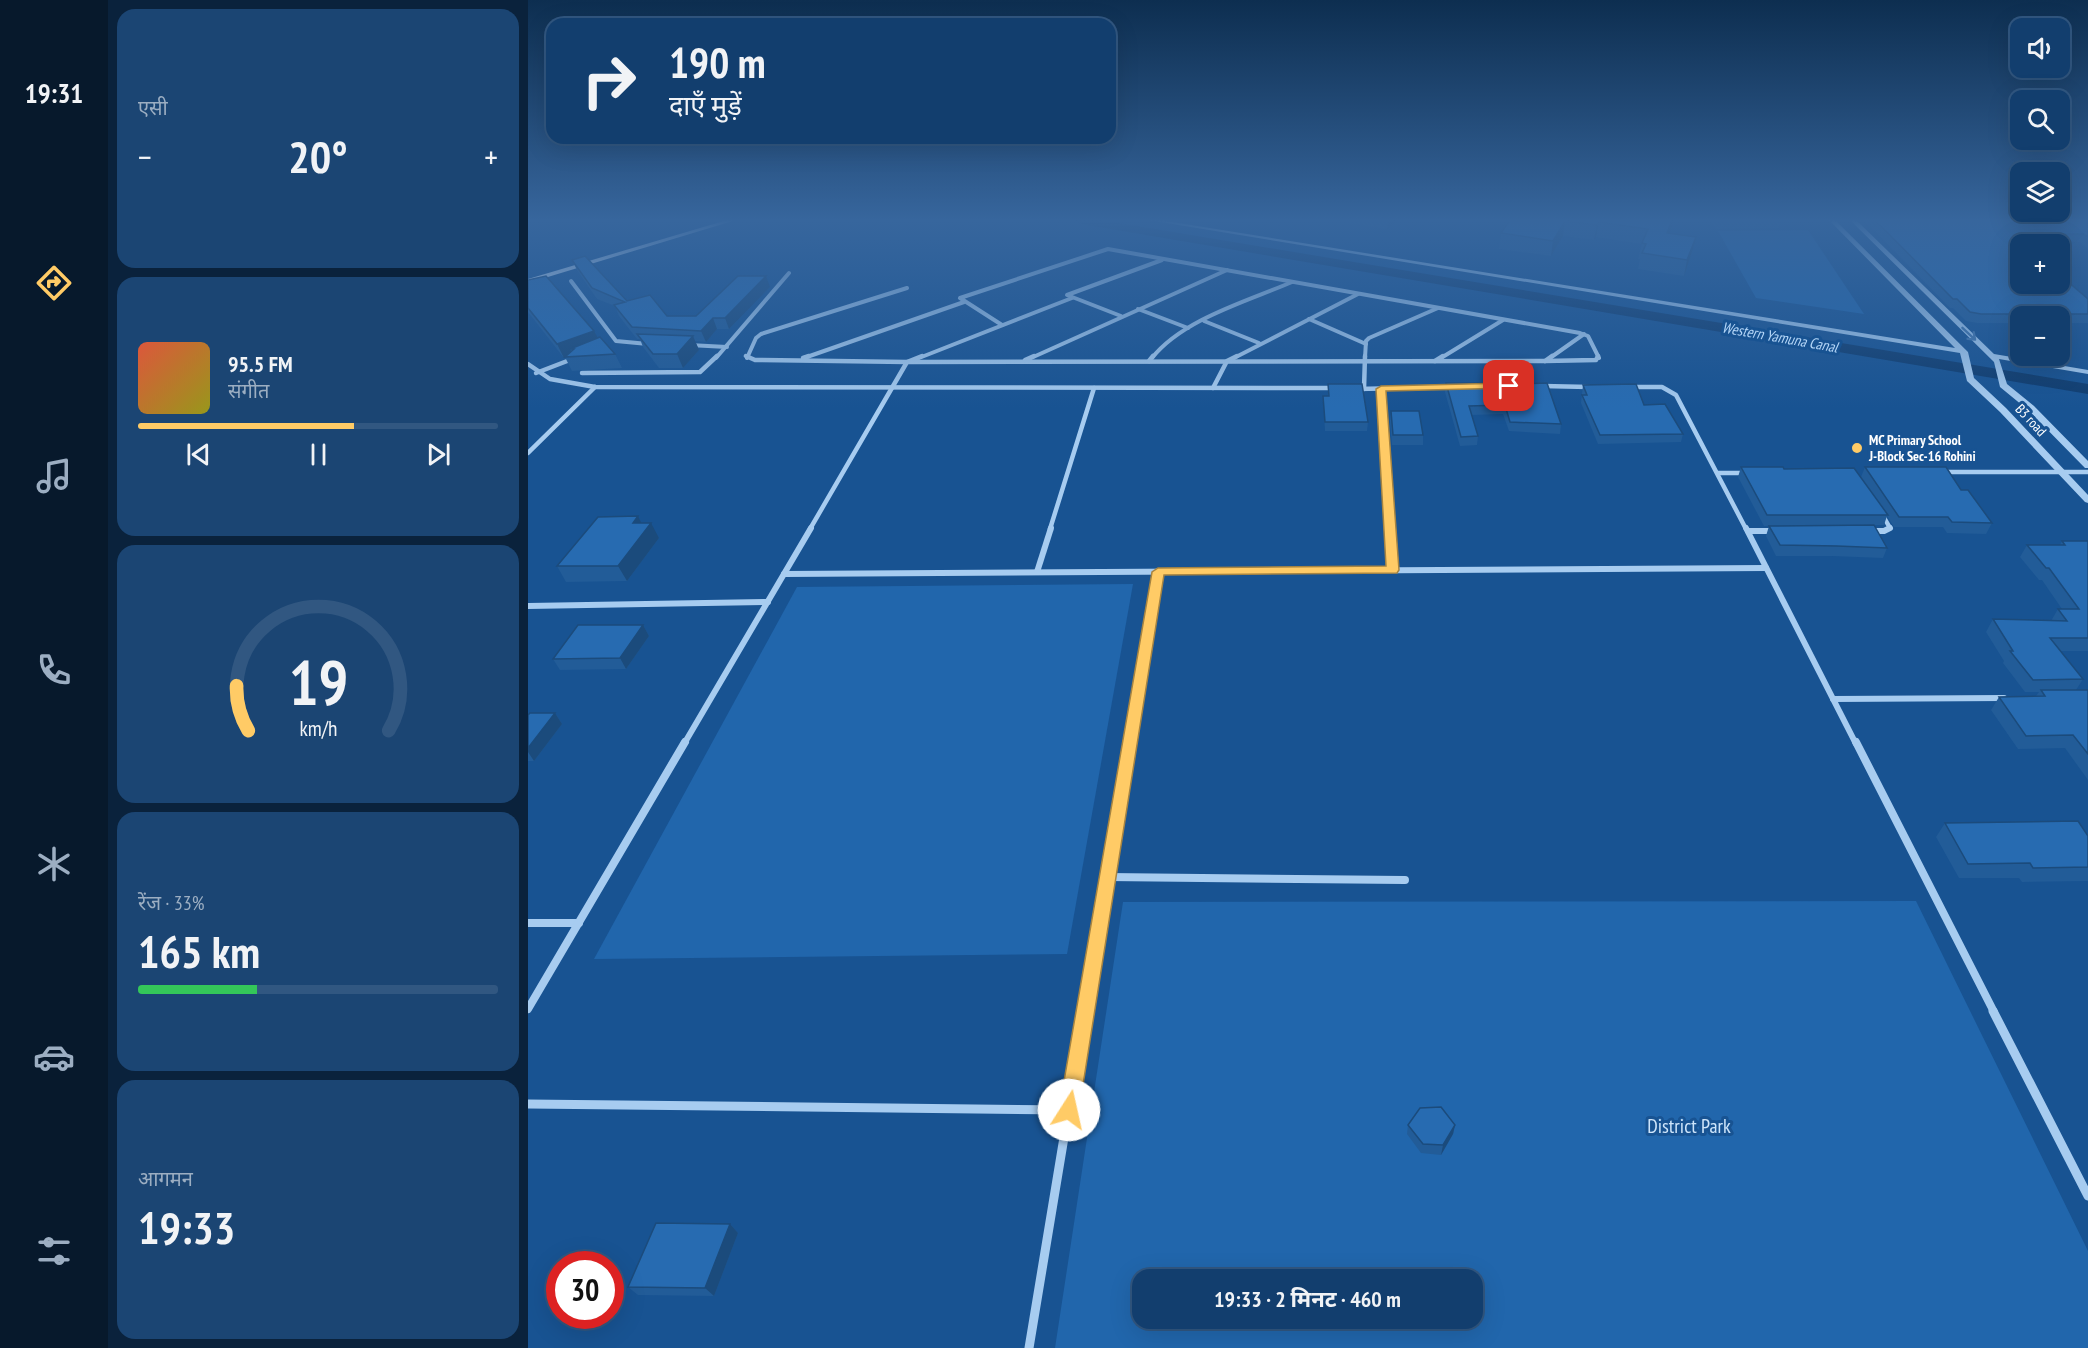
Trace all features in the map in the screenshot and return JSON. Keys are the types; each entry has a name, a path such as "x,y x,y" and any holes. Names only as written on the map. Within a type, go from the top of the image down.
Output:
{"street":[{"path":"573,283 613,339 619,342 659,345"},
{"path":"582,373 697,373 727,347 781,283"},
{"path":"1002,325 960,298 1005,283"},
{"path":"1099,283 1066,295 1122,316"},
{"path":"1022,362 1198,283"},
{"path":"1149,361 1158,347 1188,328 1291,283"},
{"path":"908,288 761,334 756,338 745,357 755,360 907,362 1598,360 1588,336 1584,334 1298,283"},
{"path":"1538,283 1964,352"},
{"path":"1895,283 1964,352"},
{"path":"1917,283 1994,358 2088,372"},
{"path":"1213,388 1227,362 1259,343 1358,294"},
{"path":"528,1009 907,362 1072,298"},
{"path":"799,359 964,302"},
{"path":"1364,389 1366,344 1369,338 1439,308"},
{"path":"1138,309 1188,328"},
{"path":"1309,319 1366,344"},
{"path":"1434,361 1504,320"},
{"path":"1204,321 1259,343"},
{"path":"1545,361 1584,334"},
{"path":"608,346 619,342"},
{"path":"681,345 727,347"},
{"name":"B3 road","path":"1964,352 1970,379 2088,500"},
{"path":"536,373 576,358"},
{"name":"B3 road","path":"1994,358 2003,385 2031,408 2088,466"},
{"path":"528,364 536,373 571,384 595,387 1340,388"},
{"path":"1540,386 1595,387"},
{"path":"528,453 595,387"},
{"path":"1352,388 1464,387"},
{"path":"1618,387 1653,387 1674,392 1748,531 2088,1196"},
{"path":"1037,572 1094,388"},
{"path":"1381,389 1392,570"},
{"path":"1935,472 2088,472"},
{"path":"1718,473 1751,473"},
{"path":"1860,531 1884,531 1890,528 1877,507"},
{"path":"1748,531 1778,531"},
{"path":"784,574 1766,568"},
{"path":"1029,1348 1158,572"},
{"path":"528,606 768,602"},
{"path":"1833,699 2011,698"},
{"path":"1107,877 1405,880"},
{"path":"528,923 579,923"},
{"path":"528,1104 1069,1110"}],"green space":[{"path":"1747,283 1843,283 1864,314 1756,298"},
{"path":"1133,584 1067,954 594,959 797,587"},
{"name":"District Park","path":"1916,901 2088,1251 2088,1348 1055,1348 1123,902"}],"building":[{"path":"528,283 552,283 594,331 557,344 528,308"},
{"path":"588,283 610,283 627,301 650,295 667,316 696,316 731,283 759,283 725,318 713,318 701,331 632,327 614,305 625,302 592,288"},
{"path":"1937,283 2010,283 2010,294 2070,294 2070,284 2088,299 2088,314 2070,314 2070,306 2010,306 2010,314 1981,314 1970,312 1957,299 1953,299"},
{"path":"637,334 693,336 677,354 653,354"},
{"path":"600,337 615,354 565,357 574,349 570,349"},
{"path":"1446,383 1485,383 1486,385 1547,383 1561,424 1510,422 1505,405 1469,406 1478,436 1461,437"},
{"path":"1328,384 1362,384 1368,422 1325,422 1323,396 1329,396"},
{"path":"1636,384 1644,405 1665,404 1683,434 1600,435 1582,395 1587,395 1583,385"},
{"path":"1391,411 1419,411 1423,435 1393,435"},
{"path":"1741,467 1854,468 1888,515 1767,515"},
{"path":"1865,467 1946,467 1961,490 1968,490 1992,523 1952,522 1948,517 1899,517"},
{"path":"638,516 633,523 651,523 618,566 557,566 598,517"},
{"path":"1874,525 1887,548 1780,545 1769,526"},
{"path":"2062,541 2088,541 2088,638 2050,638 2083,679 2033,680 2010,651 2013,651 1993,619 2067,621 2058,609 2079,609 2049,568 2046,568 2027,545 2065,545"},
{"path":"578,625 643,625 620,658 553,659"},
{"path":"2041,690 2088,690 2088,754 2073,735 2026,736 1999,697 2045,696"},
{"path":"530,713 555,713 528,748 528,715"},
{"path":"2078,821 2088,836 2088,867 2033,868 2030,863 1968,864 1945,823"},
{"path":"1441,1107 1455,1125 1443,1145 1423,1144 1408,1125 1420,1108"},
{"path":"656,1223 730,1224 705,1288 628,1287"}],"waterway":[{"name":"Western Yamuna Canal","path":"1456,283 2088,389"}],"place":[{"name":"MC Primary School J-Block Sec-16 Rohini","path":"1857,448"}],"route":[{"path":"1069,1110 1158,572 1392,570 1381,389 1509,386"}]}
